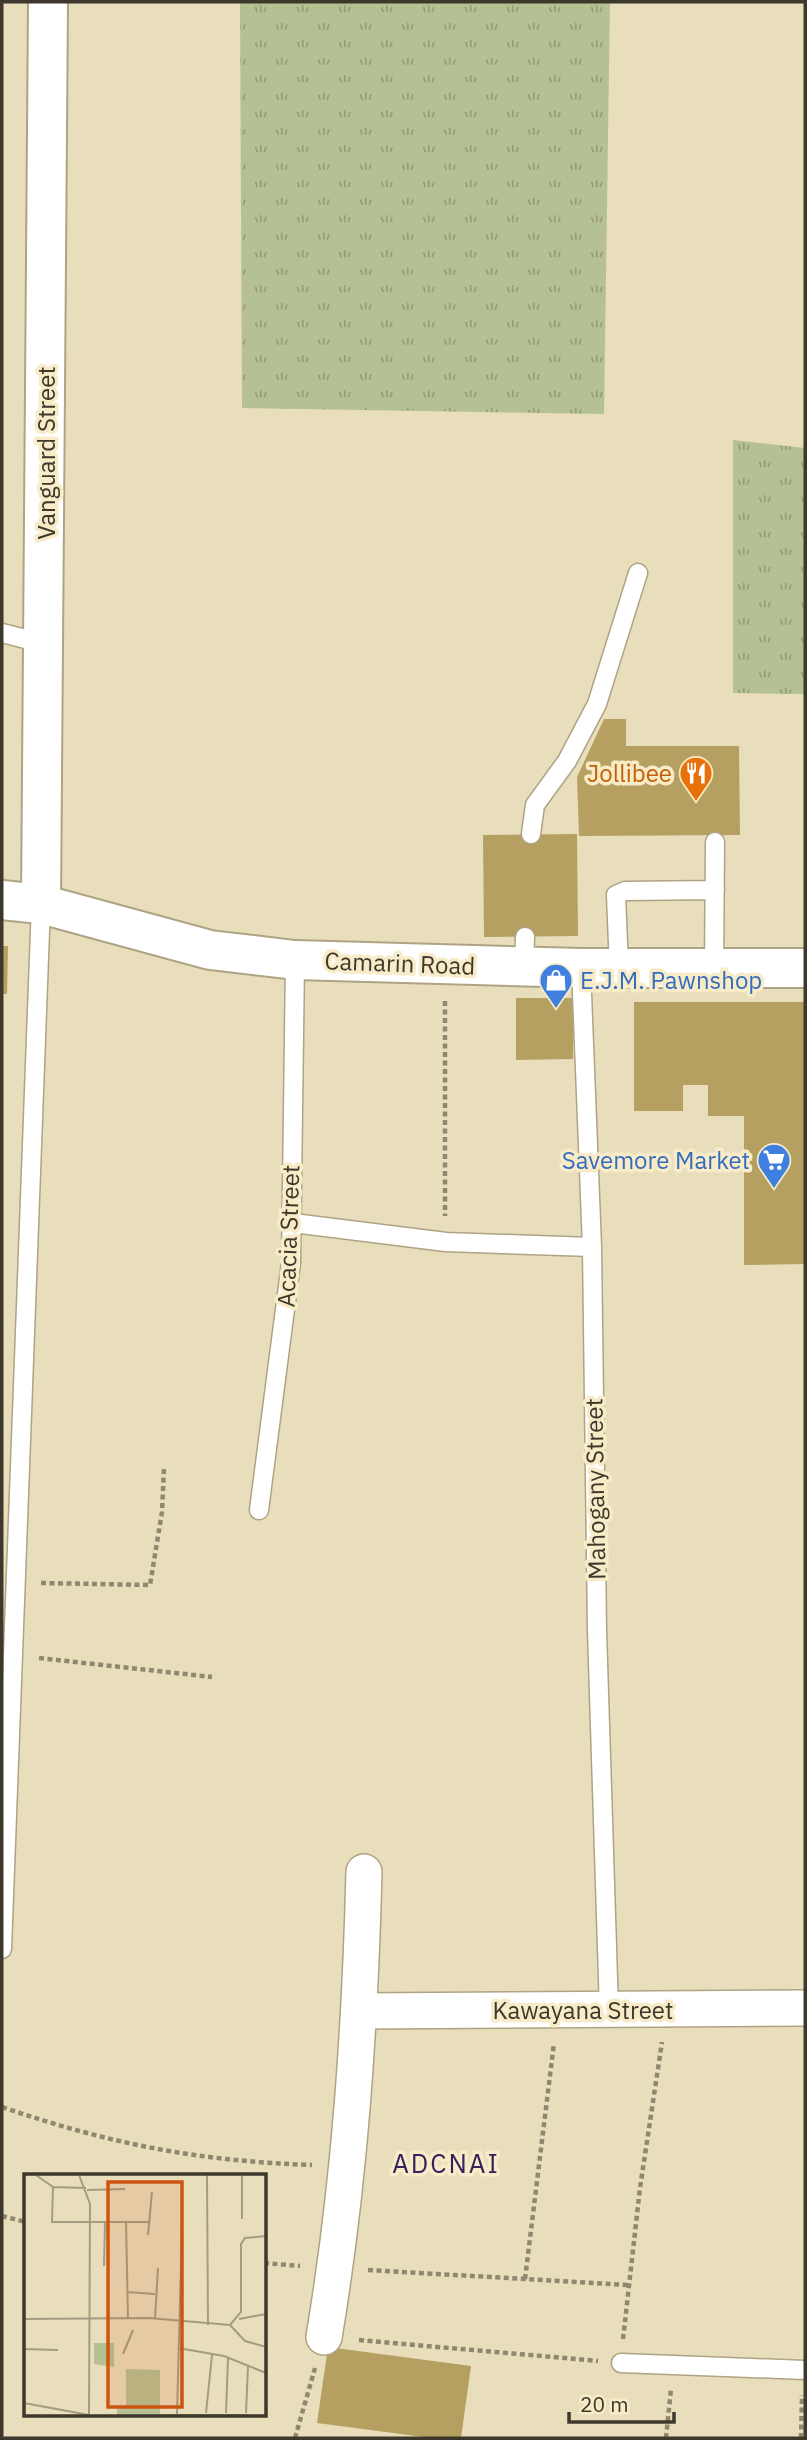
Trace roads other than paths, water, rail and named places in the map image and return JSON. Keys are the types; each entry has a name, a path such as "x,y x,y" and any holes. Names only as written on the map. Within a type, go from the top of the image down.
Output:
{"street":[{"name":"Vanguard Street","path":"41,904 48,2"},
{"name":"Camarin Road","path":"2,900 41,904 210,950 295,960 445,965 524,952 581,968 805,968"},
{"path":"324,2337 347,2167 360,2011 364,1872"},
{"name":"Kawayana Street","path":"360,2011 805,2008"}],"lane":[{"path":"531,834 535,805 568,761 597,704 638,573"},
{"path":"2,633 45,644"},
{"path":"714,969 715,842"},
{"path":"619,968 616,895 625,891 715,890"},
{"path":"2,1949 41,904"},
{"name":"Acacia Street","path":"259,1510 288,1298 293,1223 291,1146 295,960"},
{"name":"Mahogany Street","path":"581,968 592,1247 597,1630 609,2011"},
{"path":"293,1223 446,1242 592,1247"},
{"path":"621,2363 804,2370"}],"place":[{"name":"Jollibee","path":"696,803"},
{"name":"E.J.M. Pawnshop","path":"556,1010"},
{"name":"Savemore Market","path":"774,1190"}],"district":[{"name":"ADCNAI","path":"446,2163"}]}
